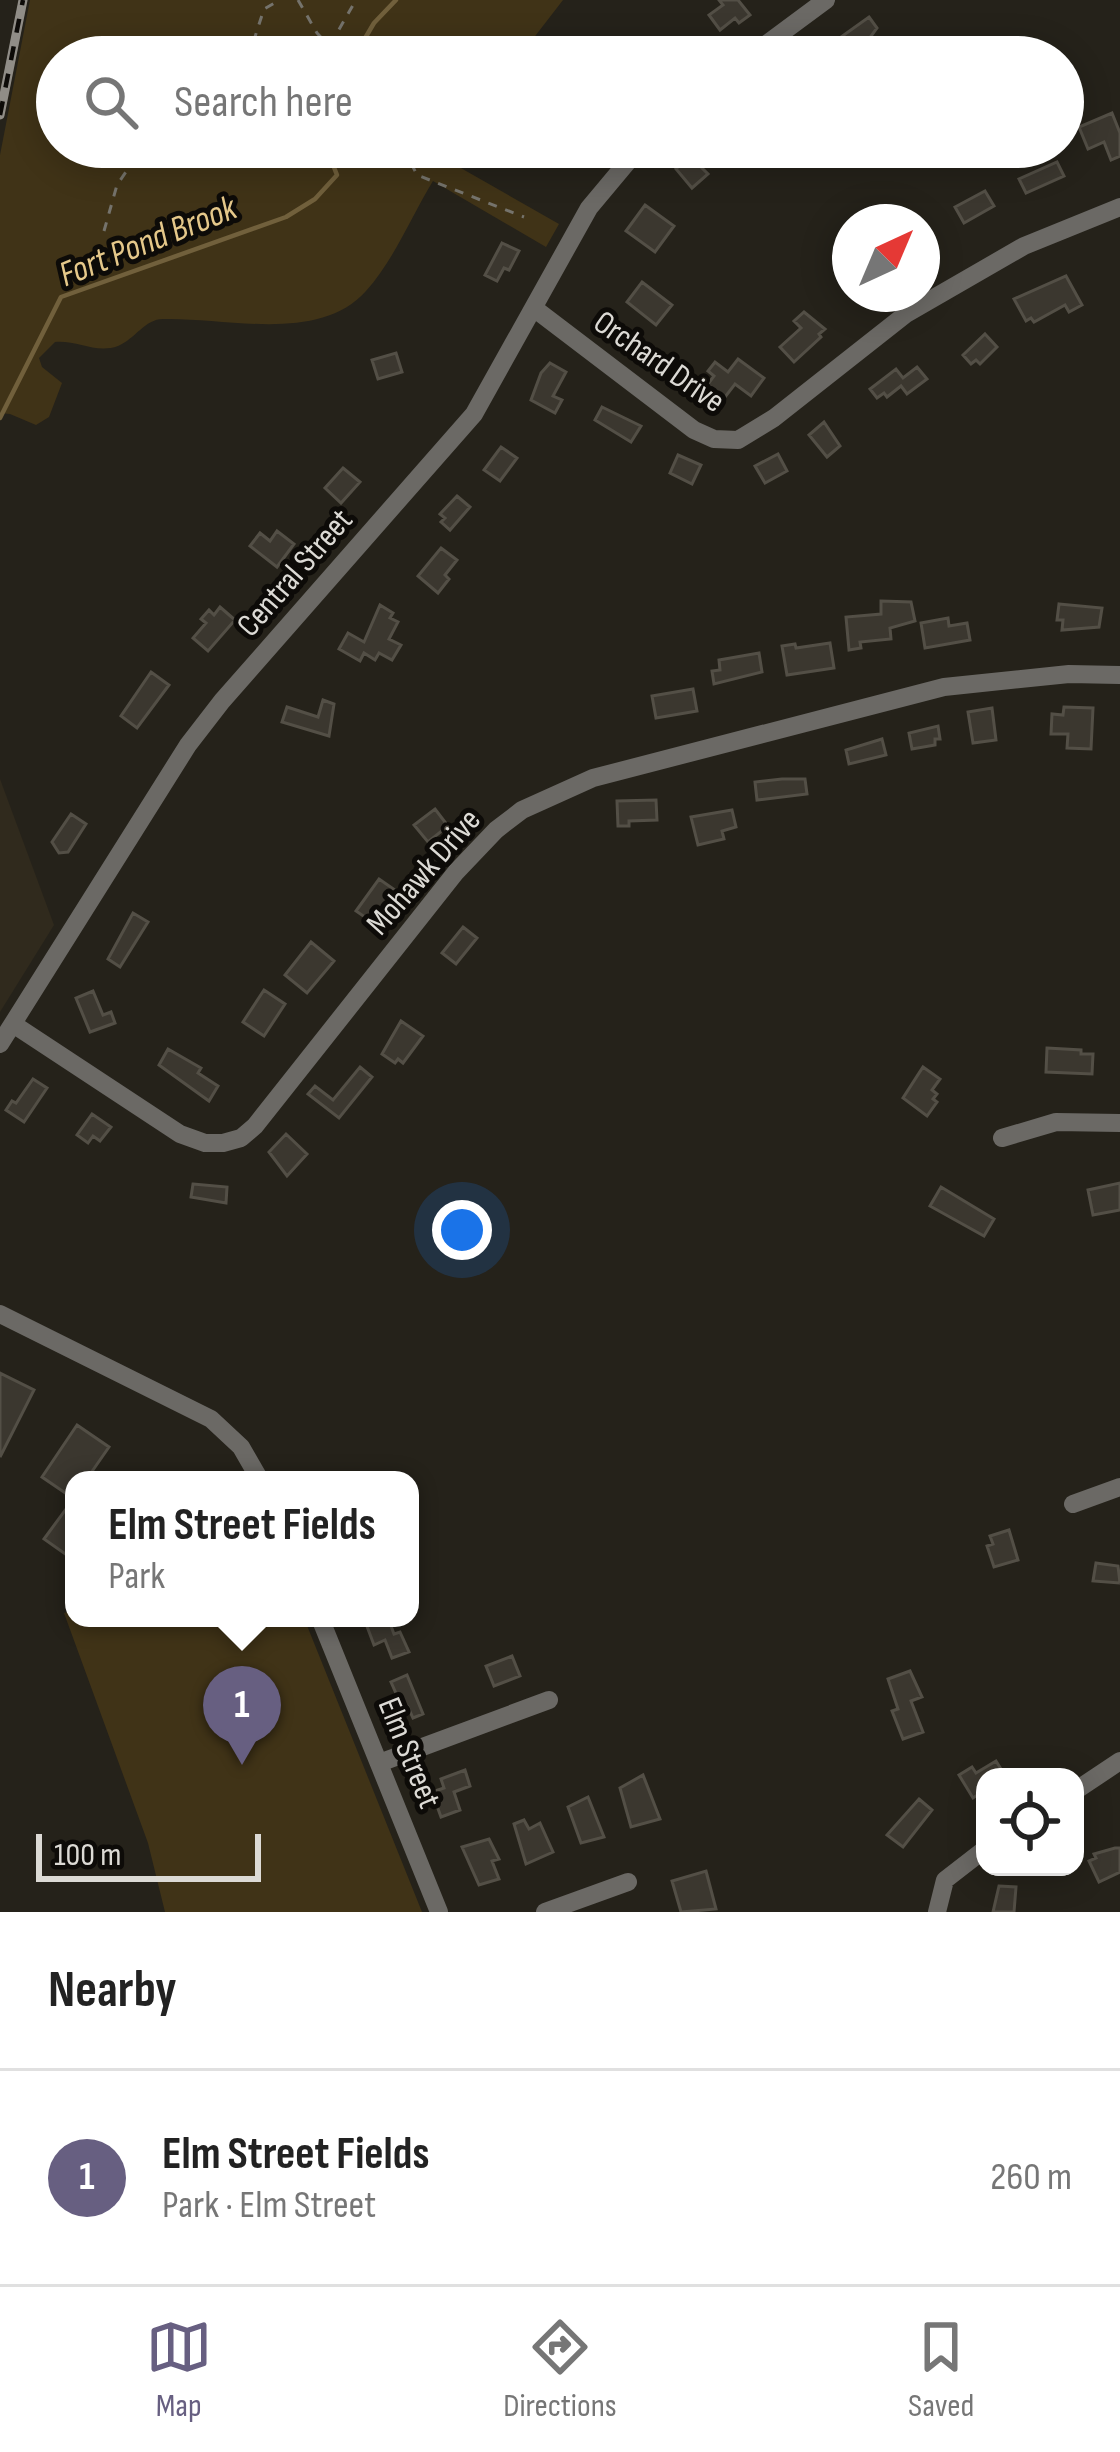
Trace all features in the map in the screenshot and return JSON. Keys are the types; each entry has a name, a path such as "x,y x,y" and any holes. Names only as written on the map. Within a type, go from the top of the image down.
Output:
{"street":[{"path":"777,36 826,0"},
{"name":"Central Street","path":"0,1044 205,722 474,414 589,208 622,168"},
{"name":"Orchard Drive","path":"535,309 694,430 714,439 738,440 774,418 906,314 1024,246 1120,206"},
{"name":"Mohawk Drive","path":"14,1024 180,1134 205,1143 241,1138 280,1098 466,860 522,810 592,778 944,687 1069,674 1120,675"},
{"path":"1002,1138 1056,1122 1120,1123"},
{"path":"0,1314 211,1419 241,1448 255,1471"},
{"path":"1073,1504 1120,1487"},
{"name":"Elm Street","path":"324,1627 440,1912"},
{"path":"382,1762 549,1700"},
{"path":"1084,1785 1120,1761"},
{"path":"937,1912 945,1880 976,1857"},
{"path":"545,1912 628,1882"}],"path":[{"path":"256,36 264,9 280,0"},
{"path":"298,0 320,36"},
{"path":"336,36 356,0"},
{"path":"104,231 117,185 129,168"},
{"path":"414,168 417,175 524,218"}],"shaded area":[{"path":"30,0 563,0 535,36 36,36 36,168 461,168 559,224 546,247 433,181 385,266 346,307 297,323 157,320 110,348 55,342 39,358 42,367 62,383 49,417 36,425 0,413 0,155"},
{"path":"0,779 54,925 0,1012"},
{"path":"69,1627 308,1627 422,1912 165,1912 148,1843"}],"building":[{"path":"719,0 738,0 750,15 739,23 735,18 720,30 709,15 723,5"},
{"path":"869,17 877,28 871,36 842,36"},
{"path":"1112,113 1120,133 1120,156 1111,160 1104,142 1088,149 1084,125"},
{"path":"702,168 708,174 692,188 676,169"},
{"path":"1044,168 1060,168 1064,176 1026,193 1019,179"},
{"path":"985,191 994,206 964,223 955,207"},
{"path":"645,205 674,226 655,252 626,231"},
{"path":"502,243 519,251 497,281 485,275"},
{"path":"1066,276 1082,305 1069,312 1065,305 1034,322 1026,321 1014,299"},
{"path":"642,282 672,305 656,325 627,302"},
{"path":"804,312 825,329 794,362 780,347 801,328 794,321"},
{"path":"985,334 997,347 980,364 976,360 971,364 963,355"},
{"path":"396,353 402,372 378,379 372,360"},
{"path":"738,359 764,378 751,396 735,384 722,401 705,388 714,376 708,371 715,362 728,372"},
{"path":"550,363 566,372 553,396 562,400 555,413 531,400"},
{"path":"917,367 927,379 907,394 901,386 877,398 870,389 896,369 903,378"},
{"path":"602,407 641,426 631,442 595,420"},
{"path":"824,422 840,446 827,457 809,435"},
{"path":"501,447 517,458 500,481 484,470"},
{"path":"778,454 787,471 765,483 755,466"},
{"path":"678,455 701,465 692,484 670,473"},
{"path":"343,468 360,482 341,503 325,488"},
{"path":"457,496 470,507 450,530 440,514"},
{"path":"277,531 294,544 277,567 250,546 260,533 270,541"},
{"path":"441,548 457,560 438,593 418,576"},
{"path":"881,601 911,602 915,621 890,628 891,639 860,642 861,648 849,650 846,617 881,614"},
{"path":"1059,604 1102,608 1099,627 1062,630 1063,620 1057,620"},
{"path":"380,605 398,622 389,639 401,645 392,660 379,653 375,660 364,653 360,661 339,649 348,633 364,642"},
{"path":"220,607 235,620 208,651 193,638 206,623 201,619"},
{"path":"948,618 949,626 967,623 970,640 925,648 921,623"},
{"path":"830,643 834,668 787,675 782,646"},
{"path":"759,653 762,672 714,684 712,671 720,670 719,660"},
{"path":"151,672 169,685 137,728 121,716"},
{"path":"693,689 697,711 656,718 652,696"},
{"path":"323,700 334,704 329,736 282,722 287,707 318,717"},
{"path":"1064,707 1093,708 1091,749 1067,748 1068,734 1051,734 1052,714 1063,715"},
{"path":"992,708 996,740 973,743 968,712"},
{"path":"938,726 940,739 935,739 935,745 912,749 909,733"},
{"path":"882,739 886,755 849,764 846,750"},
{"path":"805,779 807,794 757,800 755,782"},
{"path":"656,800 657,820 618,826 617,801"},
{"path":"435,809 448,826 428,842 414,825"},
{"path":"732,810 736,827 722,831 724,839 698,845 691,817"},
{"path":"71,814 86,824 68,852 59,853 52,842"},
{"path":"379,879 395,890 372,922 356,911"},
{"path":"133,913 148,922 120,967 108,959"},
{"path":"463,927 477,938 456,964 442,953"},
{"path":"311,942 334,961 307,993 285,975"},
{"path":"264,990 285,1004 264,1036 243,1022"},
{"path":"93,991 103,1015 111,1012 115,1023 90,1032 76,998"},
{"path":"401,1021 423,1036 403,1063 398,1059 395,1063 382,1054"},
{"path":"1047,1048 1093,1054 1092,1074 1046,1072"},
{"path":"168,1049 201,1068 198,1073 218,1086 209,1101 159,1065"},
{"path":"360,1067 372,1077 339,1118 308,1094 315,1086 333,1100"},
{"path":"923,1067 940,1079 932,1090 937,1102 927,1116 903,1098"},
{"path":"33,1079 47,1088 24,1122 6,1110"},
{"path":"92,1114 111,1127 100,1141 93,1136 88,1143 77,1135"},
{"path":"286,1134 307,1154 287,1176 269,1152"},
{"path":"1120,1183 1120,1210 1093,1215 1088,1190"},
{"path":"193,1184 227,1187 226,1203 191,1197"},
{"path":"941,1187 994,1219 984,1236 930,1206"},
{"path":"0,1373 34,1390 0,1457"},
{"path":"77,1425 109,1447 92,1471 65,1471 65,1493 42,1477"},
{"path":"65,1510 65,1554 44,1539"},
{"path":"1009,1530 1018,1560 994,1567 987,1546 993,1544 990,1536"},
{"path":"1096,1563 1118,1566 1120,1583 1093,1581"},
{"path":"367,1627 391,1627 394,1634 400,1632 409,1652 392,1658 385,1640 374,1645"},
{"path":"512,1656 520,1676 494,1686 486,1666"},
{"path":"910,1671 922,1697 911,1701 923,1732 903,1739 892,1711 898,1709 888,1679"},
{"path":"407,1675 423,1714 413,1718 408,1707 403,1709 391,1682"},
{"path":"972,1767 976,1773 973,1798 959,1775"},
{"path":"465,1770 470,1786 454,1792 460,1810 441,1817 432,1792 444,1788 441,1779"},
{"path":"643,1775 660,1819 631,1827 620,1788"},
{"path":"588,1797 604,1837 581,1843 568,1807"},
{"path":"919,1799 932,1810 903,1847 887,1835"},
{"path":"524,1820 529,1829 540,1823 553,1852 526,1864 514,1824"},
{"path":"489,1839 499,1859 492,1861 499,1879 479,1885 462,1847"},
{"path":"1120,1848 1120,1872 1099,1882 1089,1861 1096,1858 1094,1854"},
{"path":"706,1871 716,1909 681,1912 672,1881"},
{"path":"999,1886 1016,1887 1014,1912 993,1912"}],"waterway":[{"name":"Fort Pond Brook","path":"366,36 396,0"},
{"name":"Fort Pond Brook","path":"0,418 61,297 286,217 315,199 337,175 334,168"}],"railway":[{"path":"0,115 23,0"}],"place":[{"name":"Elm Street Fields","path":"242,1765"}]}
